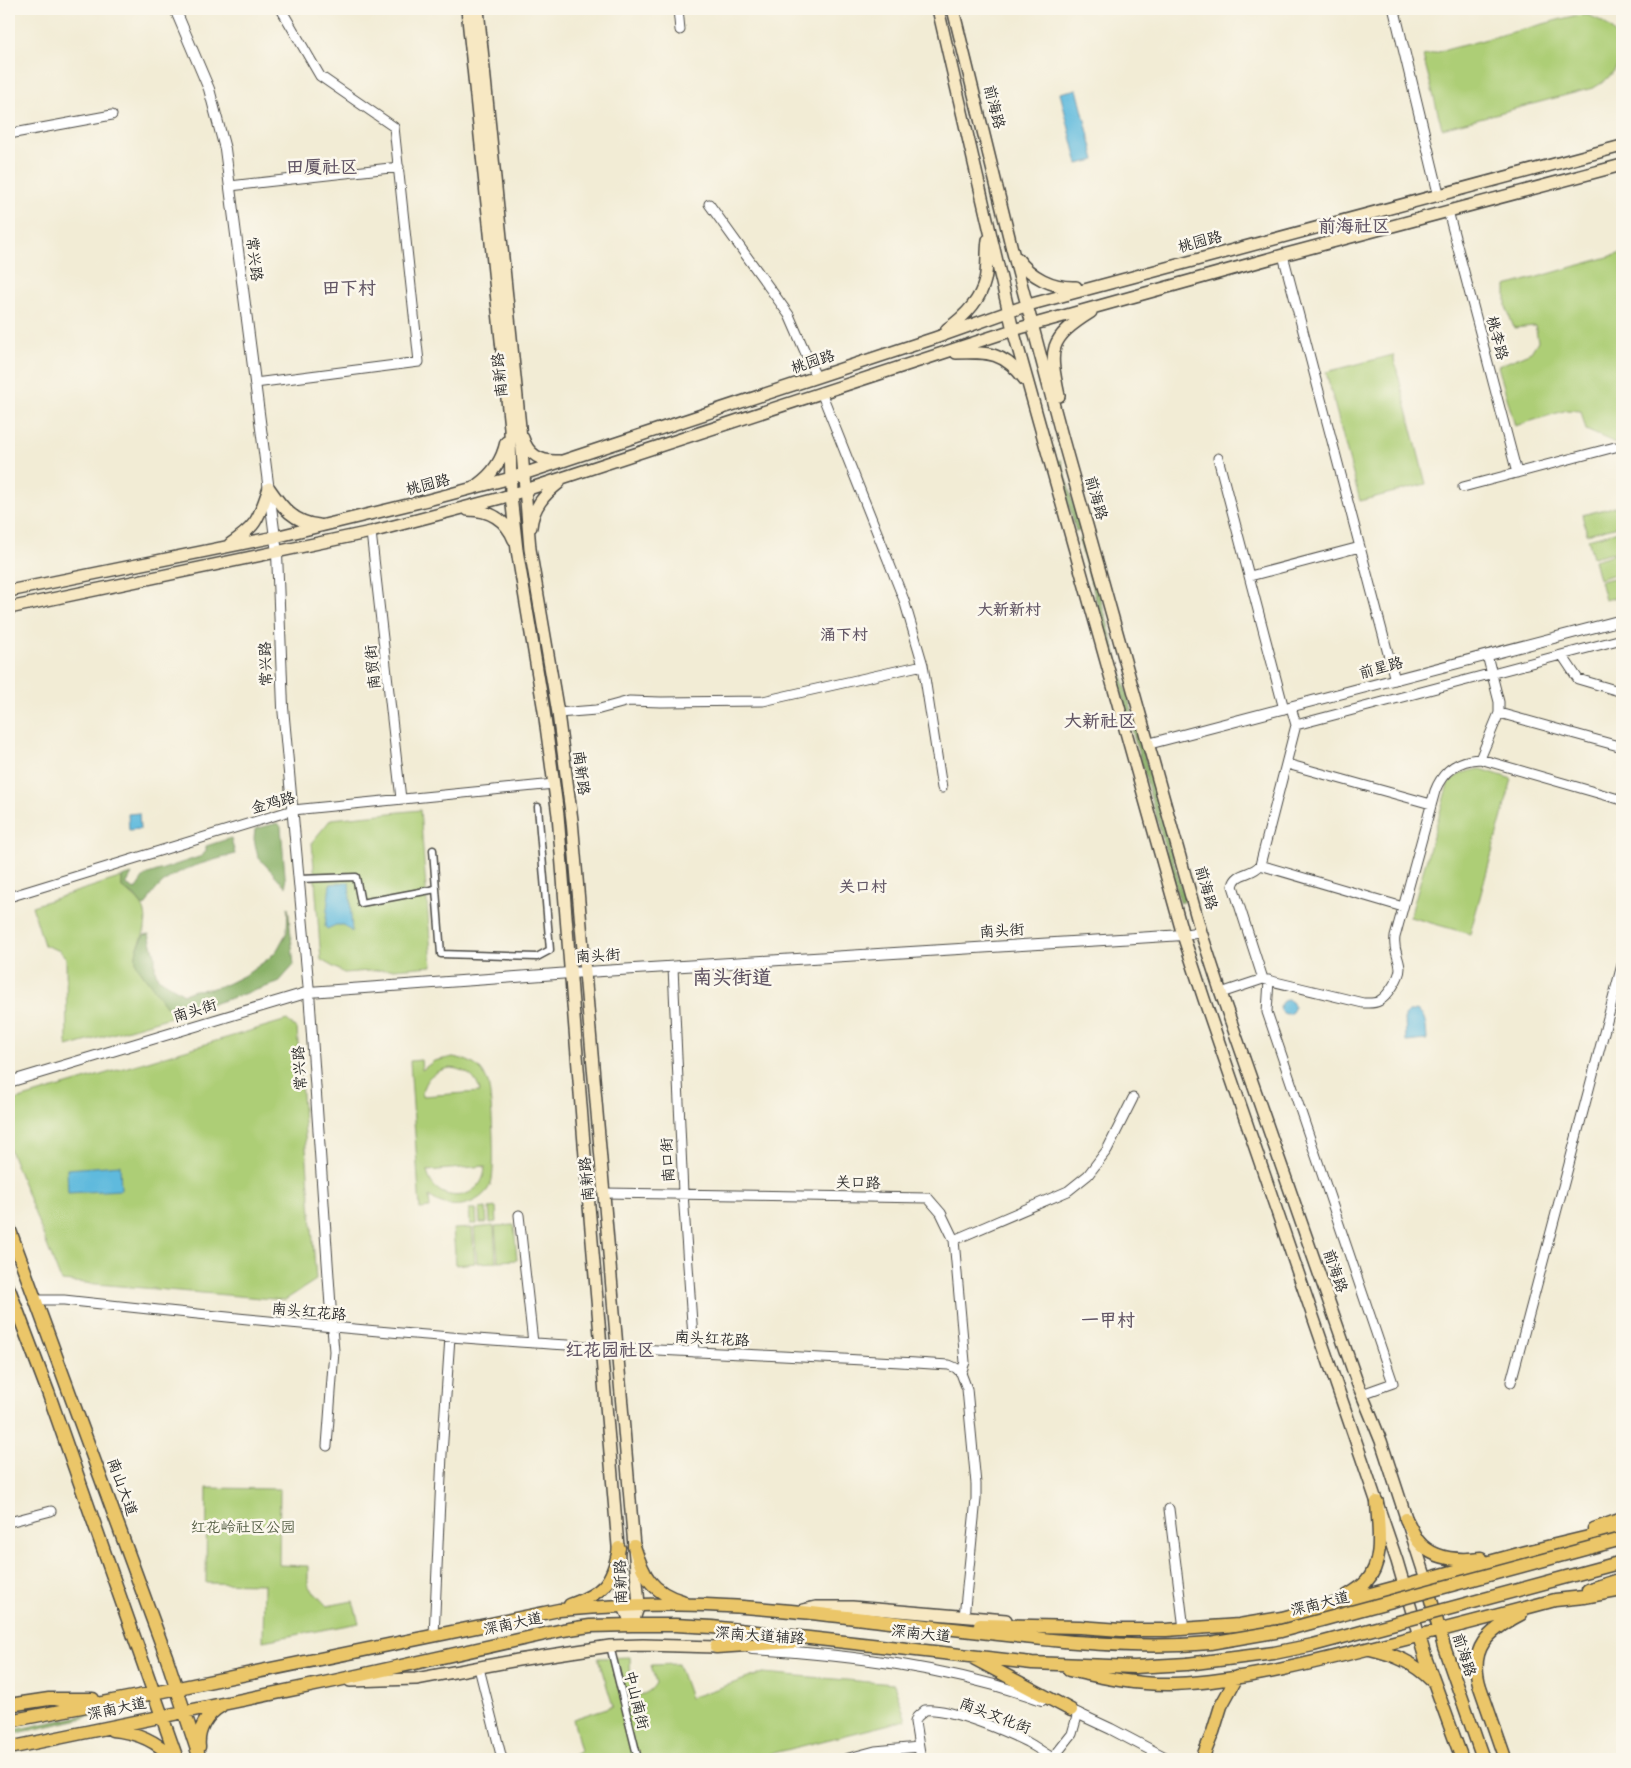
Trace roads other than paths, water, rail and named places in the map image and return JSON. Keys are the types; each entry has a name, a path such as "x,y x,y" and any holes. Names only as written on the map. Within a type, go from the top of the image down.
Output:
{"main road":[{"name":"南新路","path":"467,9 515,428 523,475 530,549 558,712 572,820 639,1604 632,1625"},
{"name":"南新路","path":"478,9 515,428 511,496 517,550 544,711 563,866 600,1347 623,1605 632,1625"},
{"name":"前海路","path":"938,9 1013,330 1183,935 1377,1502 1435,1685 1462,1759"},
{"name":"前海路","path":"953,9 1012,249 1063,440 1201,932 1220,993 1362,1394 1381,1441 1426,1579 1439,1630 1483,1759"},
{"name":"桃园路","path":"9,591 275,537 523,475 935,338 1028,304 1622,146"},
{"name":"桃园路","path":"9,608 277,553 371,532 511,496 1033,324 1622,165"},
{"path":"935,338 966,314 979,296 985,281 989,231"},
{"path":"1012,249 1026,268 1046,282 1066,288 1102,284"},
{"path":"1063,440 1059,395 1053,368 1053,348 1064,331 1076,321 1109,303"},
{"path":"944,353 987,353 998,356 1010,362 1029,386"},
{"path":"515,428 534,455 541,459 553,461 568,460"},
{"path":"464,491 480,483 493,472 515,428"},
{"path":"530,549 532,518 536,506 545,495 564,479"},
{"path":"269,488 284,509 294,518 306,523 326,525"},
{"path":"224,548 254,524 269,488"},
{"path":"457,510 476,510 495,516 507,528 517,550"},
{"name":"南山大道","path":"9,1228 177,1688 200,1758"},
{"path":"9,1289 48,1392 176,1759"},
{"path":"1312,1610 1342,1599 1358,1589 1371,1574 1378,1552 1377,1502"},
{"path":"1406,1520 1426,1549 1448,1558 1475,1559 1526,1552 1622,1519"},
{"name":"深南大道","path":"899,1623 1080,1627 1121,1630 1184,1629 1239,1625 1282,1618 1526,1552 1622,1529"},
{"name":"深南大道","path":"9,1721 559,1610 623,1605 707,1605 795,1612 1110,1646 1181,1646 1241,1639 1297,1627 1622,1539"},
{"path":"634,1546 644,1572 661,1593 683,1602 707,1605"},
{"path":"559,1610 593,1595 606,1584 614,1572 619,1548"},
{"name":"深南大道","path":"9,1748 185,1712 536,1635 590,1626 675,1625 712,1627 1032,1663 1134,1667 1187,1664 1274,1653 1313,1645 1622,1562"},
{"path":"1505,1759 1477,1677 1476,1665 1480,1646 1491,1632 1514,1618 1551,1601 1622,1579"},
{"name":"深南大道","path":"1032,1663 1106,1679 1130,1682 1174,1684 1237,1677 1317,1662 1551,1601 1622,1590"},
{"name":"深南大道辅路","path":"795,1612 816,1607 834,1606 1080,1627"},
{"path":"716,1647 832,1640"},
{"name":"深南大道辅路","path":"334,1680 416,1680 565,1652 610,1646 716,1647"},
{"path":"1370,1648 1412,1663 1435,1685"},
{"path":"968,1655 1074,1711"},
{"path":"1205,1759 1204,1754 1221,1706 1237,1677"},
{"path":"9,1704 67,1697 112,1700"},
{"path":"200,1758 198,1742 204,1723 210,1714 230,1702"},
{"path":"95,1730 126,1731 162,1749 173,1759"}],"street":[{"name":"常兴路","path":"175,9 214,102 224,142 277,553 283,707 309,992 332,1328"},
{"path":"255,383 419,362 394,127 320,76 281,9"},
{"path":"678,9 680,30"},
{"path":"1394,9 1439,195"},
{"path":"9,134 112,116"},
{"path":"230,186 398,167"},
{"path":"708,204 789,314 816,377"},
{"name":"桃李路","path":"1448,211 1517,473"},
{"path":"1283,255 1394,680"},
{"path":"822,392 904,600 923,665 942,788"},
{"path":"1463,487 1615,447"},
{"path":"1218,458 1288,708 1296,725 1260,865 1254,871 1238,876 1234,881 1233,889 1266,979 1267,1012 1393,1383 1362,1394"},
{"name":"南贸街","path":"371,532 401,799"},
{"path":"1250,576 1360,547"},
{"name":"前星路","path":"1148,744 1622,620"},
{"path":"1296,725 1622,639"},
{"path":"1562,655 1578,678 1622,692"},
{"path":"1480,759 1499,713 1499,702 1487,656"},
{"path":"558,712 596,710 630,701 763,701 923,665"},
{"path":"1499,713 1622,747"},
{"path":"1220,993 1266,979 1354,1002 1370,1003 1380,1000 1399,975 1400,971 1394,944 1438,783 1450,769 1468,759 1480,759 1622,800"},
{"path":"1287,764 1431,804"},
{"name":"金鸡路","path":"9,897 293,810 554,784"},
{"path":"433,850 441,954 537,957 550,950 538,807"},
{"path":"1260,865 1403,907"},
{"path":"299,879 356,877 361,903 436,889"},
{"name":"南头街","path":"9,1082 309,992 584,972 1183,935 1201,932"},
{"path":"1511,1382 1622,964"},
{"name":"南口街","path":"673,967 694,1352"},
{"path":"954,1240 1068,1191 1088,1175 1107,1150 1132,1098"},
{"name":"关口路","path":"604,1193 928,1198 941,1212 954,1240 965,1362 961,1373"},
{"path":"519,1215 533,1343"},
{"name":"南头红花路","path":"36,1300 64,1300 332,1328 533,1343 949,1365 961,1373"},
{"path":"327,1446 334,1351 332,1328"},
{"path":"434,1636 442,1454 450,1337"},
{"path":"961,1373 967,1389 976,1499 964,1617"},
{"path":"1169,1509 1184,1629"},
{"path":"9,1522 50,1511"},
{"name":"中山南街","path":"610,1646 638,1759"},
{"name":"深南大道辅路","path":"716,1647 885,1662 939,1671 994,1684 1074,1711 1168,1759"},
{"path":"479,1668 502,1759"},
{"name":"南头文化街","path":"921,1759 916,1728 917,1717 925,1710 938,1710 964,1717 1027,1742 1053,1758 1072,1734 1074,1711"},
{"path":"845,1759 875,1751 919,1748"}],"water":[{"path":"1077,89 1095,160 1078,164 1060,93"},
{"path":"139,813 140,829 129,830 128,814"},
{"path":"349,882 352,932 343,925 336,925 327,929 325,927 330,884"},
{"path":"1287,1000 1292,1002 1294,1007 1292,1012 1287,1014 1282,1012 1280,1007 1282,1002"},
{"path":"1416,1010 1424,1018 1427,1040 1406,1042 1405,1016 1409,1012"},
{"path":"120,1165 121,1190 68,1193 67,1169"}],"district":[{"name":"田厦社区","path":"322,167"},
{"name":"前海社区","path":"1354,226"},
{"name":"田下村","path":"349,288"},
{"name":"大新新村","path":"1009,610"},
{"name":"涌下村","path":"844,635"},
{"name":"大新社区","path":"1100,721"},
{"name":"关口村","path":"863,887"},
{"name":"南头街道","path":"732,977"},
{"name":"一甲村","path":"1108,1320"},
{"name":"红花园社区","path":"610,1350"}],"park label":[{"name":"红花岭社区公园","path":"243,1527"}]}
